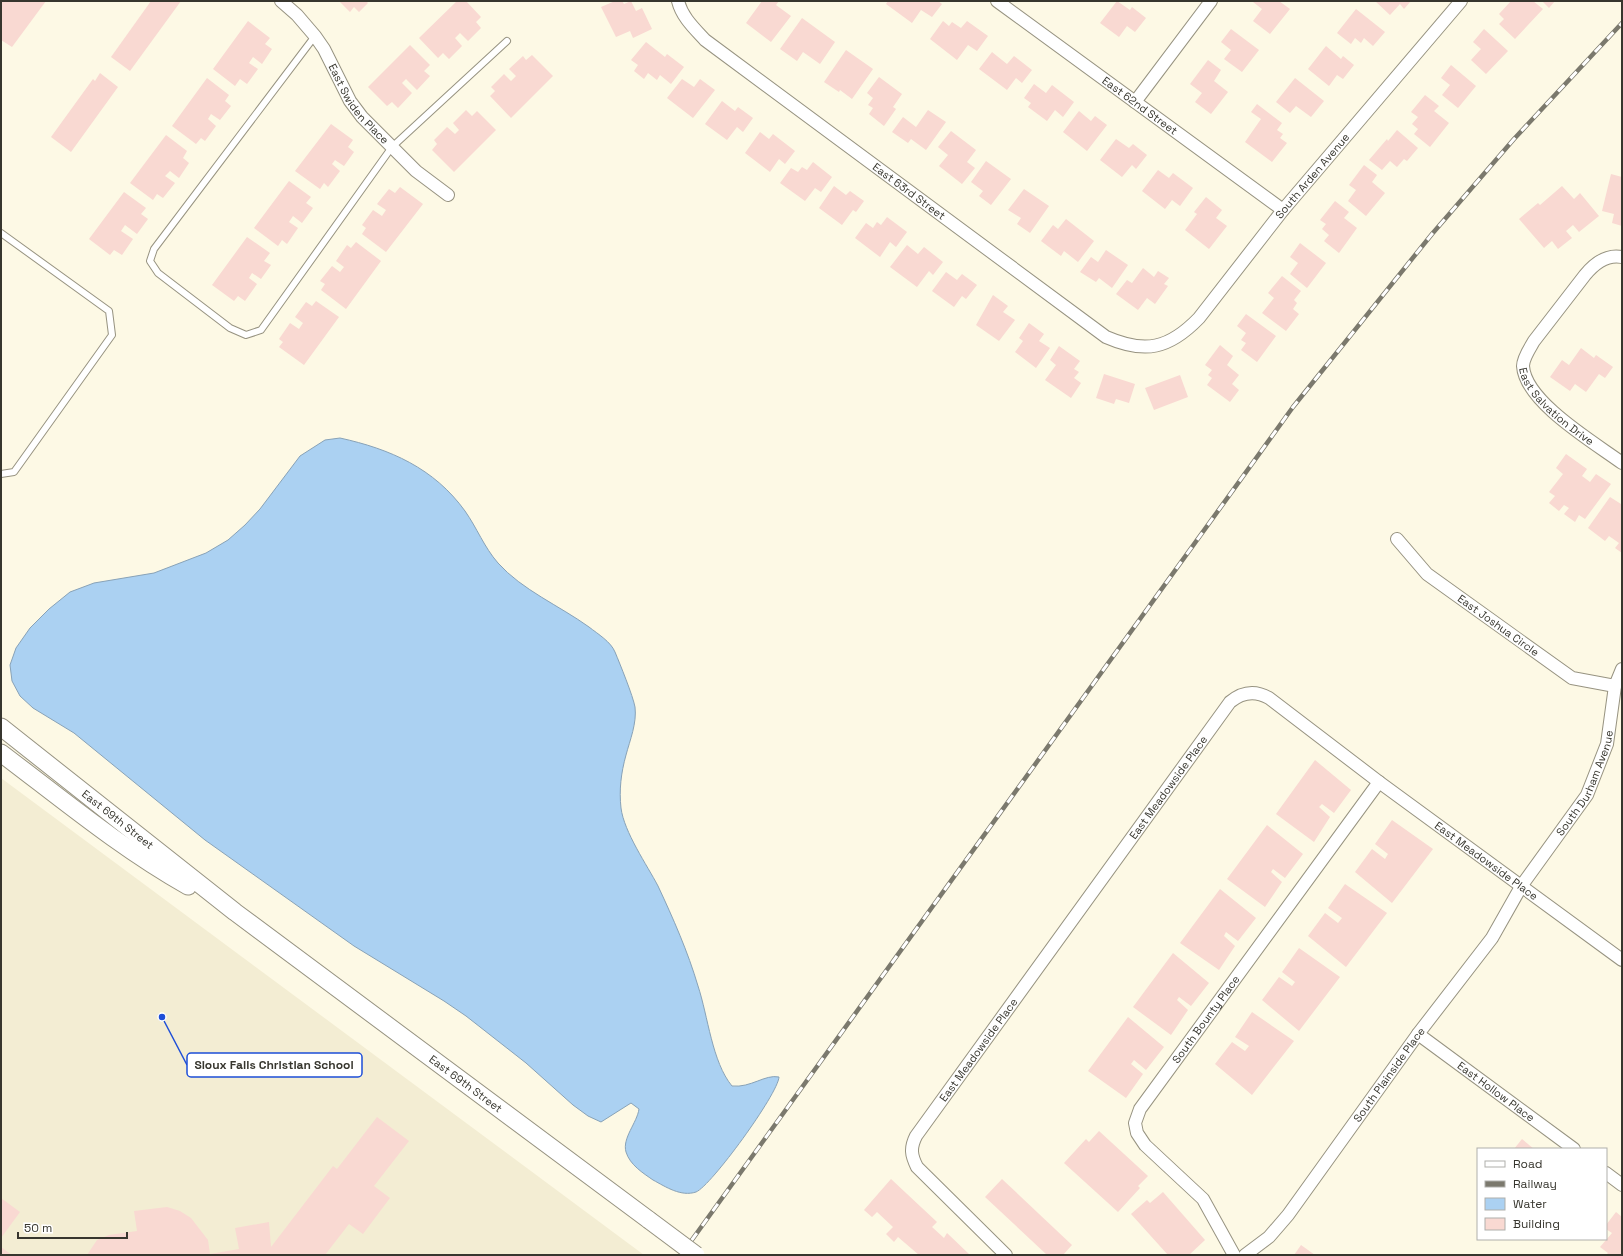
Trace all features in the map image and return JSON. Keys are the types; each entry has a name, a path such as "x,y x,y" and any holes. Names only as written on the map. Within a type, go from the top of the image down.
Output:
{"main road":[{"name":"East 69th Street","path":"1,727 235,912 696,1255"},
{"name":"East 69th Street","path":"1,753 150,863 235,912"}],"street":[{"name":"East Swiden Place","path":"281,1 297,15 315,36 324,49 350,101 362,117 416,171 448,195"},
{"name":"East 63rd Street","path":"678,1 681,10 692,26 706,40 1106,337 1125,345 1144,347 1161,344"},
{"name":"East 62nd Street","path":"997,1 1283,210"},
{"path":"1135,102 1211,1"},
{"name":"South Arden Avenue","path":"1161,344 1184,333 1199,318 1283,210 1461,1"},
{"name":"East Salvation Drive","path":"1622,257 1606,258 1593,265 1534,341 1527,353 1523,366 1528,382 1549,409 1622,463"},
{"name":"East Joshua Circle","path":"1397,540 1427,574 1572,678 1615,686"},
{"name":"South Durham Avenue","path":"1522,885 1587,795 1607,744 1615,686 1622,669"},
{"name":"East Meadowside Place","path":"1006,1255 917,1167 911,1155 911,1145 916,1136 1230,702 1237,696 1247,693 1260,693 1269,698 1379,782 1522,885 1622,960"},
{"name":"South Bounty Place","path":"1234,1255 1203,1199 1145,1145 1137,1133 1135,1123 1140,1109 1379,782"},
{"name":"South Plainside Place","path":"1245,1255 1269,1237 1288,1215 1418,1034 1492,938 1522,885"},
{"name":"East Hollow Place","path":"1418,1034 1573,1148"},
{"path":"1607,1174 1622,1184"}],"lane":[{"path":"315,36 154,249 150,261 158,273 230,328 246,335 261,330 392,147 507,41"},
{"path":"1,233 109,311 112,335 14,472 1,474"}],"shaded area":[{"path":"1,778 644,1255 1,1255"}],"water":[{"path":"340,438 376,448 410,462 425,472 453,496 465,511 489,551 508,573 530,590 578,619 600,635 615,652 635,707 634,725 624,762 620,788 621,808 626,827 636,848 658,886 685,948 702,998 715,1052 725,1076 732,1086 745,1085 768,1077 779,1077 776,1087 768,1101 743,1139 715,1174 696,1192 685,1193 668,1188 653,1180 630,1161 625,1147 626,1141 636,1120 639,1109 631,1103 601,1122 588,1116 573,1105 526,1063 466,1016 354,946 205,840 74,733 33,708 20,696 12,681 10,665 16,648 30,628 49,609 70,592 94,583 154,573 206,553 228,540 245,525 260,509 300,456 325,440"}],"building":[{"path":"1,1 46,1 12,47 1,40"},
{"path":"151,1 181,1 130,71 111,57"},
{"path":"339,1 366,1 368,3 359,12 354,7 350,12"},
{"path":"457,1 466,1 481,17 476,22 481,28 468,41 460,33 455,38 462,46 449,59 443,53 438,58 419,38"},
{"path":"615,1 622,1 624,4 631,1 636,11 642,8 652,29 633,38 630,31 616,37 601,7"},
{"path":"762,1 779,1 776,5 791,16 771,42 746,23"},
{"path":"888,1 938,1 942,4 932,17 921,10 912,23 886,4"},
{"path":"1117,1 1130,10 1132,7 1146,18 1135,32 1127,26 1119,37 1100,23"},
{"path":"1279,1 1290,9 1270,34 1253,21 1262,9 1253,2"},
{"path":"1375,1 1411,1 1404,9 1400,4 1390,15"},
{"path":"1511,1 1533,1 1543,9 1515,39 1499,24 1504,19 1499,14"},
{"path":"1542,1 1555,1 1549,8"},
{"path":"1356,9 1385,32 1373,46 1364,38 1361,43 1355,38 1351,44 1337,33"},
{"path":"802,18 835,42 820,64 803,52 797,61 780,49"},
{"path":"248,21 270,38 265,44 272,49 262,64 253,57 249,63 258,69 247,84 240,79 235,86 213,69"},
{"path":"943,21 949,26 952,22 961,28 967,21 988,36 977,51 968,45 957,60 930,39"},
{"path":"1231,29 1259,50 1242,72 1224,59 1231,50 1221,42"},
{"path":"1484,29 1508,51 1486,74 1471,60 1481,49 1473,42"},
{"path":"646,42 665,57 667,54 684,67 671,84 660,75 657,80 648,73 644,79 634,71 638,65 631,60"},
{"path":"410,45 430,65 424,71 430,76 417,90 406,79 402,83 412,93 398,108 392,102 387,106 368,87"},
{"path":"1326,46 1341,59 1343,56 1354,65 1343,79 1337,75 1329,86 1308,69"},
{"path":"846,50 873,69 852,99 840,90 839,92 824,82"},
{"path":"992,52 1007,64 1014,56 1032,70 1022,83 1016,78 1007,90 979,69"},
{"path":"532,55 553,76 511,118 490,96 495,91 491,87 504,74 511,81 516,76 509,69 523,56 526,60"},
{"path":"1208,60 1221,70 1214,81 1228,92 1211,114 1195,102 1202,93 1190,84"},
{"path":"1451,65 1476,86 1458,108 1442,95 1450,85 1441,78"},
{"path":"100,73 118,87 71,152 51,137 93,79 95,81"},
{"path":"879,77 902,94 893,107 896,109 884,126 869,114 873,108 868,105 873,98 867,93"},
{"path":"207,78 229,95 225,101 231,106 220,120 211,114 208,119 216,126 205,141 201,138 196,144 172,126"},
{"path":"1295,78 1324,101 1311,117 1296,106 1290,113 1276,102"},
{"path":"682,79 694,87 700,79 715,90 693,118 667,98"},
{"path":"1034,84 1046,93 1052,85 1074,102 1063,117 1055,110 1047,121 1028,107 1031,103 1024,98"},
{"path":"1425,95 1439,106 1434,111 1449,123 1430,147 1414,134 1418,129 1412,124 1418,117 1411,112"},
{"path":"722,101 735,111 738,107 753,118 743,132 737,127 727,140 705,124"},
{"path":"1257,104 1282,123 1277,130 1283,134 1280,138 1287,143 1272,162 1245,142 1261,119 1251,112"},
{"path":"466,110 472,116 477,111 496,130 454,172 432,150 437,144 434,140 447,127 455,134 459,130 453,123"},
{"path":"928,110 946,122 926,150 911,139 908,143 892,132 903,117 916,127"},
{"path":"1079,111 1091,121 1095,116 1107,125 1087,151 1063,132"},
{"path":"331,124 353,140 348,147 354,152 344,166 335,160 332,164 340,171 328,187 324,183 320,189 295,171"},
{"path":"1397,130 1418,148 1407,161 1404,159 1397,167 1390,161 1382,170 1369,160"},
{"path":"951,131 976,150 967,162 975,168 962,184 939,166 948,155 938,147"},
{"path":"760,132 769,139 773,134 795,151 785,164 779,159 770,172 745,153"},
{"path":"166,135 187,151 183,158 189,163 179,178 170,171 165,176 175,183 163,198 157,194 153,200 130,183"},
{"path":"1116,139 1129,148 1133,144 1147,155 1136,169 1132,165 1122,177 1100,160"},
{"path":"986,161 1011,179 991,205 979,196 983,191 971,182"},
{"path":"813,162 832,177 821,192 815,188 805,201 780,183 791,168 798,172 802,167 807,170"},
{"path":"1364,165 1377,175 1372,182 1385,193 1366,216 1348,201 1356,190 1349,185"},
{"path":"1158,170 1169,178 1173,173 1193,188 1180,206 1172,200 1165,209 1142,191"},
{"path":"1611,174 1622,177 1622,226 1612,223 1614,214 1602,211"},
{"path":"289,181 311,197 306,203 313,208 302,223 293,216 289,222 298,228 287,244 282,240 278,246 254,228"},
{"path":"834,186 846,195 850,191 864,201 856,212 853,210 842,225 819,208"},
{"path":"1562,186 1574,199 1580,193 1599,216 1579,232 1573,225 1566,231 1572,238 1558,249 1552,241 1544,248 1519,219 1538,203 1540,205"},
{"path":"400,187 423,204 386,252 362,234 366,228 362,225 373,210 382,216 386,210 377,204 389,189 395,193"},
{"path":"1024,189 1049,206 1030,233 1017,224 1021,218 1008,210"},
{"path":"124,192 146,208 141,214 148,219 137,234 125,225 121,231 133,239 122,255 114,250 110,255 89,239"},
{"path":"1206,197 1222,210 1216,218 1227,226 1209,249 1185,230 1197,214 1194,212"},
{"path":"1335,201 1349,212 1344,218 1357,228 1339,253 1324,241 1329,235 1322,229 1326,224 1320,220"},
{"path":"887,217 907,232 896,247 890,242 880,257 855,238 866,223 873,228 877,222 881,225"},
{"path":"1066,219 1094,241 1078,262 1064,251 1061,256 1041,241 1053,225 1058,229"},
{"path":"247,237 270,253 264,261 271,265 261,279 252,273 249,278 257,284 245,301 238,296 234,301 212,285"},
{"path":"356,242 381,261 346,309 321,290 325,284 320,281 332,266 340,272 344,267 336,261 347,245 351,248"},
{"path":"1300,243 1326,263 1307,288 1290,274 1298,263 1290,257"},
{"path":"907,245 918,254 924,247 943,262 933,275 929,271 917,287 890,267"},
{"path":"1106,250 1128,265 1112,288 1099,278 1096,282 1080,272 1091,257 1098,262"},
{"path":"1143,268 1154,277 1158,271 1169,278 1164,284 1168,286 1155,304 1147,298 1138,310 1116,294 1127,280 1132,283"},
{"path":"946,272 957,280 962,274 977,285 966,299 962,296 954,307 932,291"},
{"path":"1282,276 1301,291 1294,300 1297,303 1293,309 1299,314 1286,331 1262,313 1274,298 1268,293"},
{"path":"993,295 1008,306 1003,312 1015,320 999,341 976,325"},
{"path":"316,301 339,317 304,365 279,347 283,342 279,339 290,323 299,329 303,323 295,317 306,302 312,306"},
{"path":"1246,314 1276,336 1257,362 1241,350 1246,343 1241,340 1246,333 1237,326"},
{"path":"1029,323 1044,334 1039,341 1050,348 1036,368 1015,352 1023,341 1019,338"},
{"path":"1220,345 1233,356 1227,365 1239,375 1232,384 1239,390 1230,402 1207,385 1212,378 1208,375 1212,370 1205,365"},
{"path":"1059,346 1080,361 1074,369 1079,372 1074,378 1081,383 1071,398 1045,380 1056,365 1050,360"},
{"path":"1581,348 1594,358 1596,355 1613,367 1605,378 1599,374 1586,392 1575,384 1570,391 1550,377 1562,360 1569,365"},
{"path":"1104,374 1135,384 1129,403 1116,399 1114,404 1096,398"},
{"path":"1180,375 1188,397 1154,410 1145,388"},
{"path":"1566,454 1587,469 1582,476 1590,482 1596,474 1611,484 1585,519 1579,515 1575,522 1564,514 1569,508 1564,505 1559,511 1549,503 1555,496 1549,492 1563,474 1556,468"},
{"path":"1610,497 1621,504 1622,503 1622,553 1615,548 1619,543 1609,536 1605,541 1588,528"},
{"path":"1315,760 1351,790 1334,813 1322,804 1319,807 1330,817 1314,842 1276,814"},
{"path":"1392,820 1433,849 1392,903 1355,872 1372,849 1385,859 1388,854 1375,844"},
{"path":"1267,825 1303,854 1285,878 1273,869 1271,872 1282,882 1265,907 1227,879"},
{"path":"1345,884 1387,913 1346,967 1308,936 1325,913 1338,923 1342,918 1328,908"},
{"path":"1220,889 1256,918 1238,941 1226,932 1224,936 1235,946 1219,970 1180,943"},
{"path":"1299,948 1340,977 1299,1031 1262,1000 1279,977 1292,986 1295,982 1282,972"},
{"path":"1173,953 1209,983 1191,1006 1179,997 1177,1000 1188,1010 1171,1035 1133,1007"},
{"path":"1252,1012 1294,1041 1252,1095 1215,1064 1232,1042 1245,1051 1249,1046 1235,1037"},
{"path":"1128,1017 1164,1047 1146,1070 1134,1060 1131,1064 1143,1074 1126,1098 1088,1071"},
{"path":"377,1117 409,1141 374,1186 390,1198 363,1234 349,1224 325,1255 87,1255 97,1240 109,1235 137,1231 134,1211 167,1207 180,1211 191,1218 208,1240 210,1254 239,1249 235,1228 269,1222 271,1247 333,1166 337,1169"},
{"path":"1099,1131 1148,1176 1138,1186 1140,1188 1118,1212 1064,1163 1086,1139 1089,1142"},
{"path":"1522,1139 1533,1148 1515,1148"},
{"path":"891,1179 937,1222 932,1227 944,1238 947,1233 970,1255 919,1255 898,1237 894,1242 886,1234 893,1227 877,1212 872,1217 864,1210"},
{"path":"1002,1179 1072,1245 1063,1255 1047,1255 985,1197"},
{"path":"1163,1192 1205,1240 1189,1255 1168,1255 1131,1214 1147,1200 1150,1203"},
{"path":"1,1198 20,1212 1,1238"},
{"path":"1616,1212 1622,1217 1622,1255 1606,1255 1608,1253 1600,1247 1612,1233 1607,1230 1607,1224"},
{"path":"1301,1245 1315,1255 1294,1255"},
{"path":"1,1247 12,1255 1,1255"}],"railway":[{"path":"681,1255 1293,407 1432,234 1514,139 1622,23"}],"place":[{"name":"Sioux Falls Christian School","path":"162,1017"}]}
